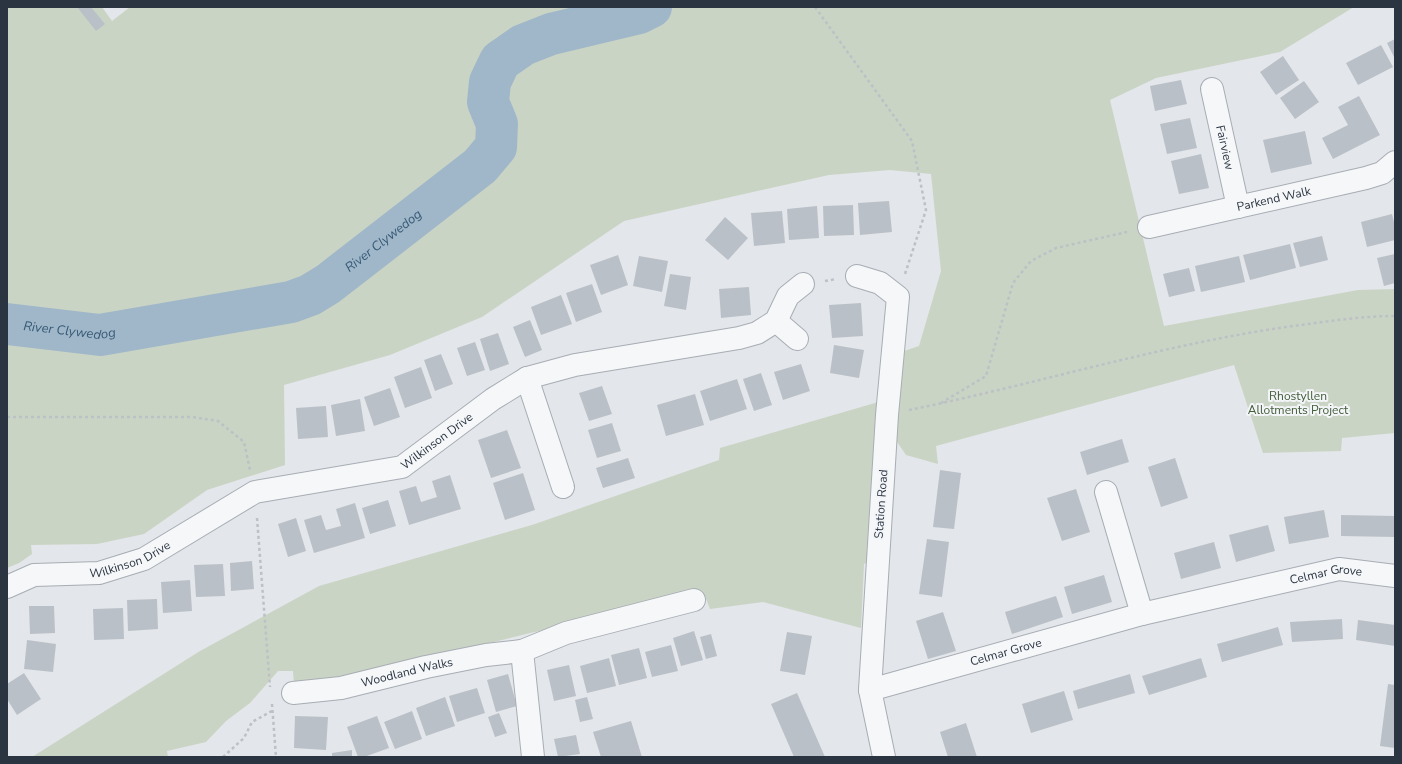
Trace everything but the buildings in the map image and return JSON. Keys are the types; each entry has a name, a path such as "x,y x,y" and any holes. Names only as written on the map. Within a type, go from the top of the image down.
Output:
{"street":[{"name":"Fairview","path":"1212,89 1238,207"},
{"name":"Parkend Walk","path":"1149,227 1366,178 1382,173 1395,162"},
{"path":"857,276 880,283 898,297"},
{"path":"797,338 776,321 788,296 803,284"},
{"name":"Station Road","path":"884,757 870,690 887,415 898,297"},
{"name":"Wilkinson Drive","path":"7,587 34,575 99,573 144,558 255,492 402,467 493,399 528,378 575,365 739,338 757,333 776,321"},
{"path":"528,378 563,487"},
{"path":"1106,492 1142,614"},
{"name":"Celmar Grove","path":"870,690 1142,614 1339,568 1395,576"},
{"name":"Woodland Walks","path":"293,693 341,688 426,667 486,655 522,651 566,632 694,600"},
{"path":"522,651 533,757"}],"path":[{"path":"815,7 912,140 926,210 898,297"},
{"path":"938,404 986,376 1013,283 1031,262 1056,248 1149,227"},
{"path":"803,284 857,276"},
{"path":"887,415 1201,342 1270,329 1371,316 1395,316"},
{"path":"7,417 193,417 218,421 244,442 255,492 271,691"},
{"path":"271,698 276,757"},
{"path":"224,757 244,738 252,722 272,712"}],"green space":[{"name":"Rhostyllen Allotments Project","path":"7,7 102,7 112,21 130,7 1354,7 1280,52 1156,78 1110,100 1164,326 1358,290 1395,289 1395,433 1342,438 1341,451 1263,453 1234,365 936,446 938,464 906,455 891,433 898,353 919,346 941,271 931,174 890,170 829,175 624,221 482,317 390,355 284,385 285,465 207,490 144,534 97,544 31,545 32,554 19,563 7,568"},
{"path":"882,401 871,561 864,564 861,628 763,602 710,609 705,596 530,633 337,681 294,685 293,671 278,671 250,703 226,721 206,742 167,751 168,757 32,757 200,651 319,586 532,525 719,460 720,448"}],"waterway":[{"name":"River Clywedog","path":"7,324 100,335 291,302 310,295 328,284 480,166 496,147 497,124 488,102 490,82 500,61 523,45 551,34 639,13 651,7"}]}
